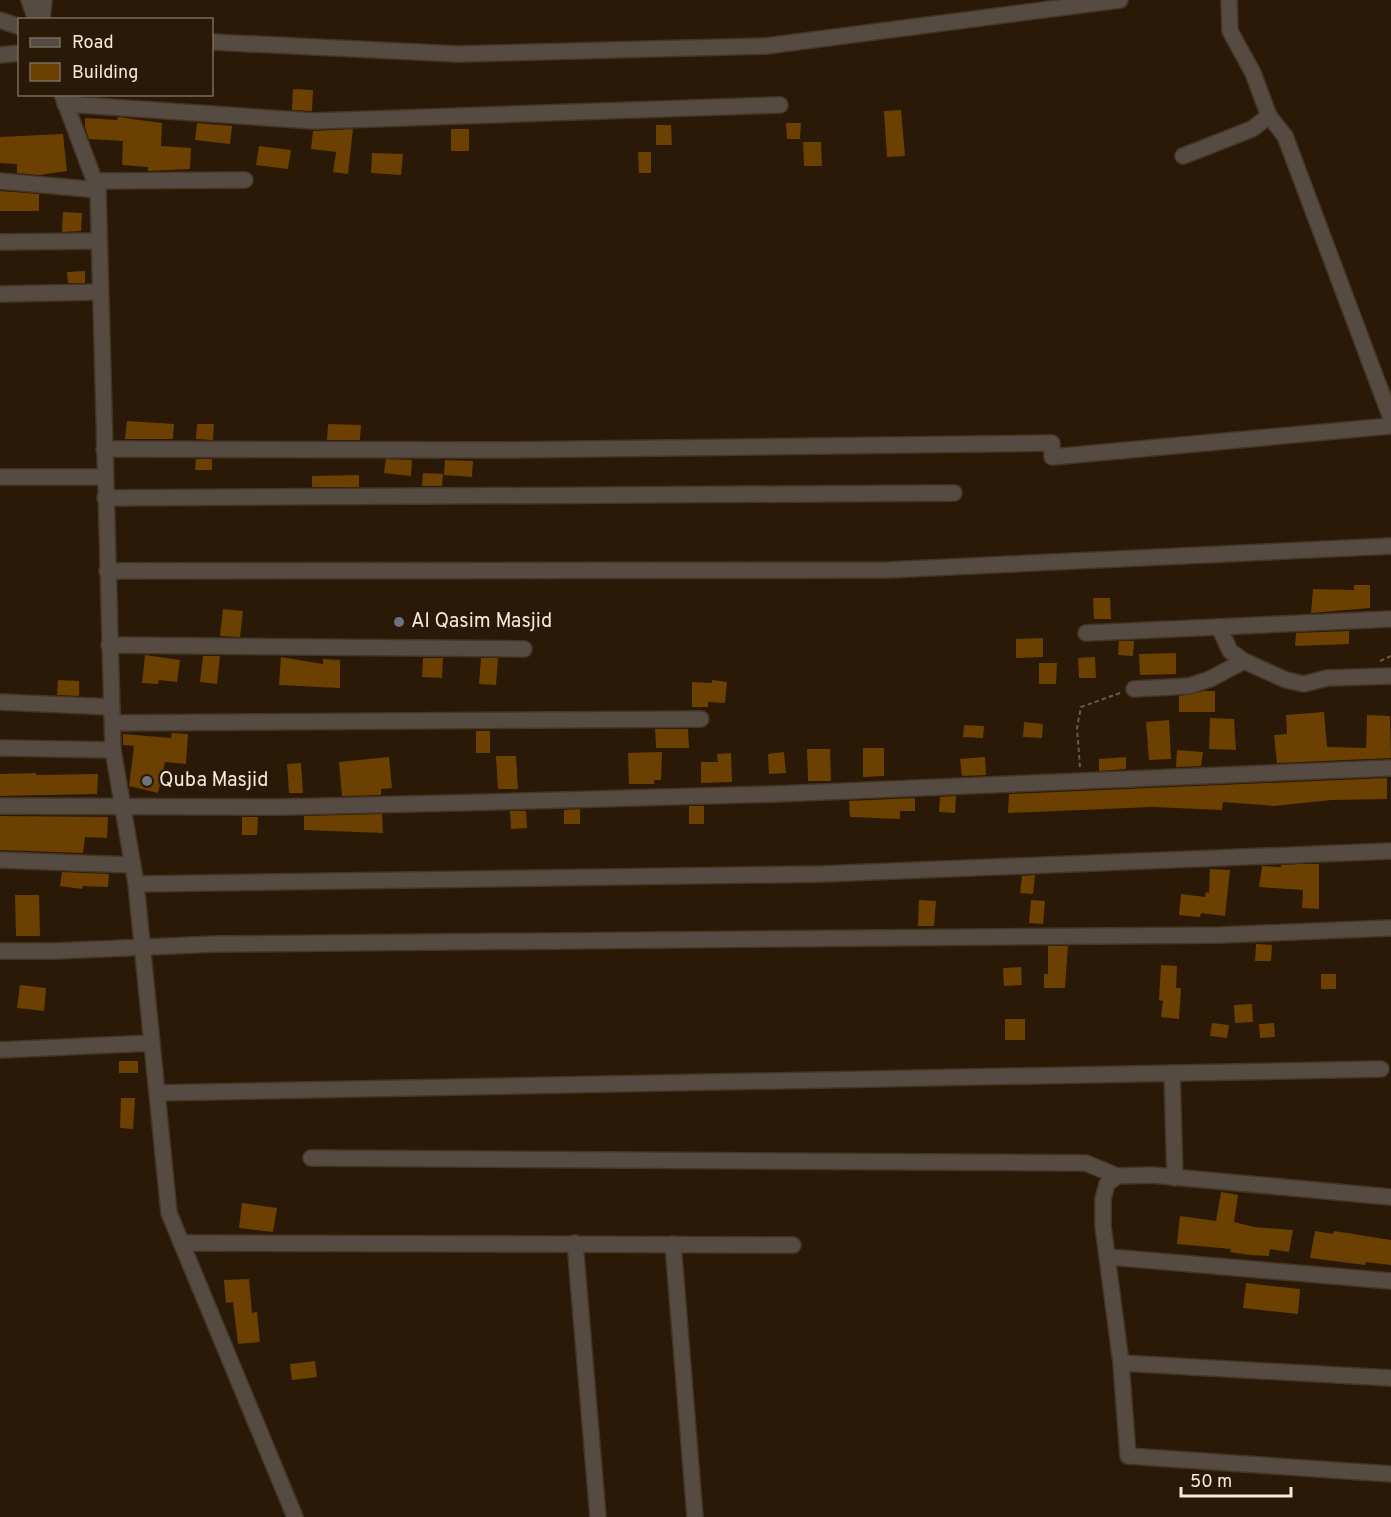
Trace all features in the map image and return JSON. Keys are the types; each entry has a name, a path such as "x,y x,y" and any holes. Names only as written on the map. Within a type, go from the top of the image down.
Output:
{"street":[{"path":"30,0 35,18"},
{"path":"42,18 44,0"},
{"path":"213,42 458,54 766,46 1120,0"},
{"path":"1229,0 1230,31 1253,73 1269,116 1285,136 1391,418"},
{"path":"0,20 18,26"},
{"path":"0,55 18,53"},
{"path":"295,1517 169,1213 136,884 113,750 96,186 64,99 314,121 780,105"},
{"path":"1184,156 1252,129 1269,116"},
{"path":"0,181 96,186 245,180"},
{"path":"0,242 99,241"},
{"path":"0,294 100,292"},
{"path":"104,449 500,450 1052,443 1052,457 1391,426"},
{"path":"0,477 105,477"},
{"path":"105,498 954,493"},
{"path":"107,571 887,570 1391,546"},
{"path":"1086,633 1391,619"},
{"path":"1219,627 1230,651 1244,661 1286,680 1304,684 1327,678 1391,676"},
{"path":"110,645 524,649"},
{"path":"1134,689 1189,686 1210,679 1244,661"},
{"path":"0,702 112,707"},
{"path":"113,723 701,719"},
{"path":"0,748 113,750"},
{"path":"0,806 284,807 776,794 1391,768"},
{"path":"136,884 822,874 1391,851"},
{"path":"0,860 132,865"},
{"path":"0,951 216,944 1220,935 1391,928"},
{"path":"0,1050 152,1043"},
{"path":"157,1092 1381,1069"},
{"path":"1172,1073 1175,1178"},
{"path":"311,1158 1086,1163 1117,1176 1175,1178 1391,1197"},
{"path":"1117,1176 1107,1184 1103,1199 1103,1226 1109,1257 1128,1456 1391,1474"},
{"path":"181,1243 485,1245 576,1242 793,1245"},
{"path":"576,1242 598,1517"},
{"path":"673,1244 695,1517"},
{"path":"1109,1257 1391,1281"},
{"path":"1120,1363 1391,1378"}],"path":[{"path":"1077,780 1080,754 1077,728 1081,707 1134,689"}],"building":[{"path":"293,89 313,90 312,111 292,110"},
{"path":"901,110 905,156 887,157 884,111"},
{"path":"118,117 162,123 161,146 191,148 190,169 148,171 148,167 122,165 123,141 89,139 85,127 85,118 117,120"},
{"path":"197,123 232,126 230,144 195,140"},
{"path":"786,123 801,123 800,139 787,139"},
{"path":"656,125 671,125 672,145 656,145"},
{"path":"353,129 348,174 333,172 336,152 311,149 313,131"},
{"path":"451,129 469,129 469,151 451,151"},
{"path":"63,134 67,171 39,175 17,173 17,164 0,163 0,137"},
{"path":"803,142 821,142 822,166 804,166"},
{"path":"259,146 291,150 288,169 256,165"},
{"path":"638,152 651,152 651,173 639,173"},
{"path":"372,153 403,154 401,175 371,173"},
{"path":"0,191 39,194 39,211 0,211"},
{"path":"63,212 82,213 81,231 62,232"},
{"path":"85,271 85,283 68,283 67,272"},
{"path":"127,421 174,424 173,439 125,439"},
{"path":"197,424 214,424 213,440 196,439"},
{"path":"328,424 361,425 360,440 327,440"},
{"path":"196,459 212,459 212,470 195,470"},
{"path":"386,459 412,460 411,476 384,473"},
{"path":"445,460 473,461 472,477 444,475"},
{"path":"423,473 443,474 442,486 422,486"},
{"path":"359,475 359,487 312,487 312,476"},
{"path":"1354,585 1370,585 1370,608 1311,613 1313,589 1354,590"},
{"path":"1093,598 1110,598 1111,619 1094,619"},
{"path":"223,609 243,611 240,637 220,636"},
{"path":"1349,631 1349,644 1295,646 1296,633"},
{"path":"1043,638 1043,657 1016,658 1016,639"},
{"path":"1119,641 1134,641 1133,656 1118,655"},
{"path":"1176,653 1176,674 1140,675 1139,654"},
{"path":"145,655 180,660 177,682 159,680 158,684 142,683"},
{"path":"203,656 220,656 217,684 200,682"},
{"path":"281,657 323,664 323,659 340,660 340,688 279,685"},
{"path":"1095,657 1096,678 1079,678 1078,658"},
{"path":"423,658 443,658 442,678 422,677"},
{"path":"481,658 498,658 496,685 479,684"},
{"path":"1039,663 1057,663 1056,684 1039,684"},
{"path":"58,680 79,681 79,696 57,695"},
{"path":"712,680 727,682 725,703 708,702 708,707 692,707 692,682 712,683"},
{"path":"1215,691 1215,712 1179,712 1179,696"},
{"path":"1324,712 1327,747 1366,748 1367,715 1390,716 1391,758 1277,763 1274,735 1287,734 1286,715"},
{"path":"1210,718 1234,719 1236,750 1209,749"},
{"path":"1169,720 1171,759 1149,760 1146,722"},
{"path":"1024,722 1043,724 1042,738 1023,737"},
{"path":"964,725 984,726 983,738 963,737"},
{"path":"655,729 688,729 689,748 656,748"},
{"path":"476,731 490,731 490,753 476,753"},
{"path":"172,733 188,734 186,764 165,762 158,793 129,786 134,746 123,745 123,734 171,738"},
{"path":"863,748 884,748 884,776 863,777"},
{"path":"807,749 830,749 831,781 808,781"},
{"path":"1177,750 1203,752 1201,766 1176,767"},
{"path":"662,752 661,780 654,780 654,784 629,784 628,753"},
{"path":"784,752 786,773 769,774 768,754"},
{"path":"731,753 732,782 701,783 701,762 718,762 717,754"},
{"path":"496,756 516,756 518,789 498,789"},
{"path":"389,757 392,788 381,789 381,795 342,796 339,762"},
{"path":"985,757 986,775 962,776 960,759"},
{"path":"1126,757 1126,769 1099,771 1099,759"},
{"path":"301,763 303,793 289,793 287,764"},
{"path":"36,773 36,775 98,774 97,794 0,796 0,774"},
{"path":"1387,778 1387,799 1332,800 1274,806 1223,802 1222,810 1152,807 1008,813 1009,794"},
{"path":"956,796 955,813 939,812 940,797"},
{"path":"915,798 915,811 900,811 900,819 850,817 849,801"},
{"path":"689,806 704,806 704,824 689,824"},
{"path":"580,809 580,824 564,824 564,810"},
{"path":"510,811 526,811 527,828 511,829"},
{"path":"382,814 383,833 304,830 304,816"},
{"path":"0,816 108,817 107,838 85,837 83,853 0,850"},
{"path":"242,817 258,817 257,835 242,835"},
{"path":"1319,864 1319,909 1302,908 1303,890 1259,887 1262,866 1281,867 1281,865"},
{"path":"1210,869 1230,870 1225,916 1201,913 1200,917 1179,915 1181,894 1205,897 1206,892 1209,893"},
{"path":"62,872 109,874 108,887 83,886 82,889 60,886"},
{"path":"1035,875 1033,894 1020,893 1022,876"},
{"path":"15,895 39,895 40,936 16,936"},
{"path":"919,900 936,901 934,926 918,926"},
{"path":"1031,900 1045,901 1043,924 1029,923"},
{"path":"1256,944 1272,945 1271,961 1255,961"},
{"path":"1048,946 1068,946 1065,988 1044,988 1044,974 1048,974"},
{"path":"1161,965 1177,966 1176,988 1181,988 1179,1019 1161,1017 1163,1001 1159,1000"},
{"path":"1021,967 1022,985 1004,986 1003,968"},
{"path":"1321,974 1336,974 1336,989 1321,989"},
{"path":"20,985 46,988 44,1011 17,1008"},
{"path":"1252,1004 1253,1022 1235,1023 1234,1005"},
{"path":"1005,1019 1025,1019 1025,1040 1005,1040"},
{"path":"1212,1023 1229,1025 1227,1038 1210,1036"},
{"path":"1274,1023 1275,1037 1260,1038 1259,1024"},
{"path":"119,1061 138,1061 138,1073 119,1073"},
{"path":"121,1098 135,1098 133,1129 120,1128"},
{"path":"1221,1192 1238,1195 1234,1222 1254,1227 1293,1230 1289,1252 1270,1249 1269,1256 1249,1255 1230,1252 1231,1249 1177,1244 1180,1216 1216,1221"},
{"path":"242,1203 277,1208 273,1232 239,1228"},
{"path":"1315,1231 1333,1234 1334,1231 1391,1240 1391,1265 1366,1262 1365,1265 1310,1258"},
{"path":"249,1279 252,1313 257,1312 260,1342 238,1344 233,1302 226,1303 224,1280"},
{"path":"1246,1283 1300,1289 1298,1314 1243,1308"},
{"path":"315,1361 317,1377 292,1380 290,1364"}],"place":[{"name":"Al Qasim Masjid","path":"399,622"},
{"name":"Quba Masjid","path":"147,781"}]}
